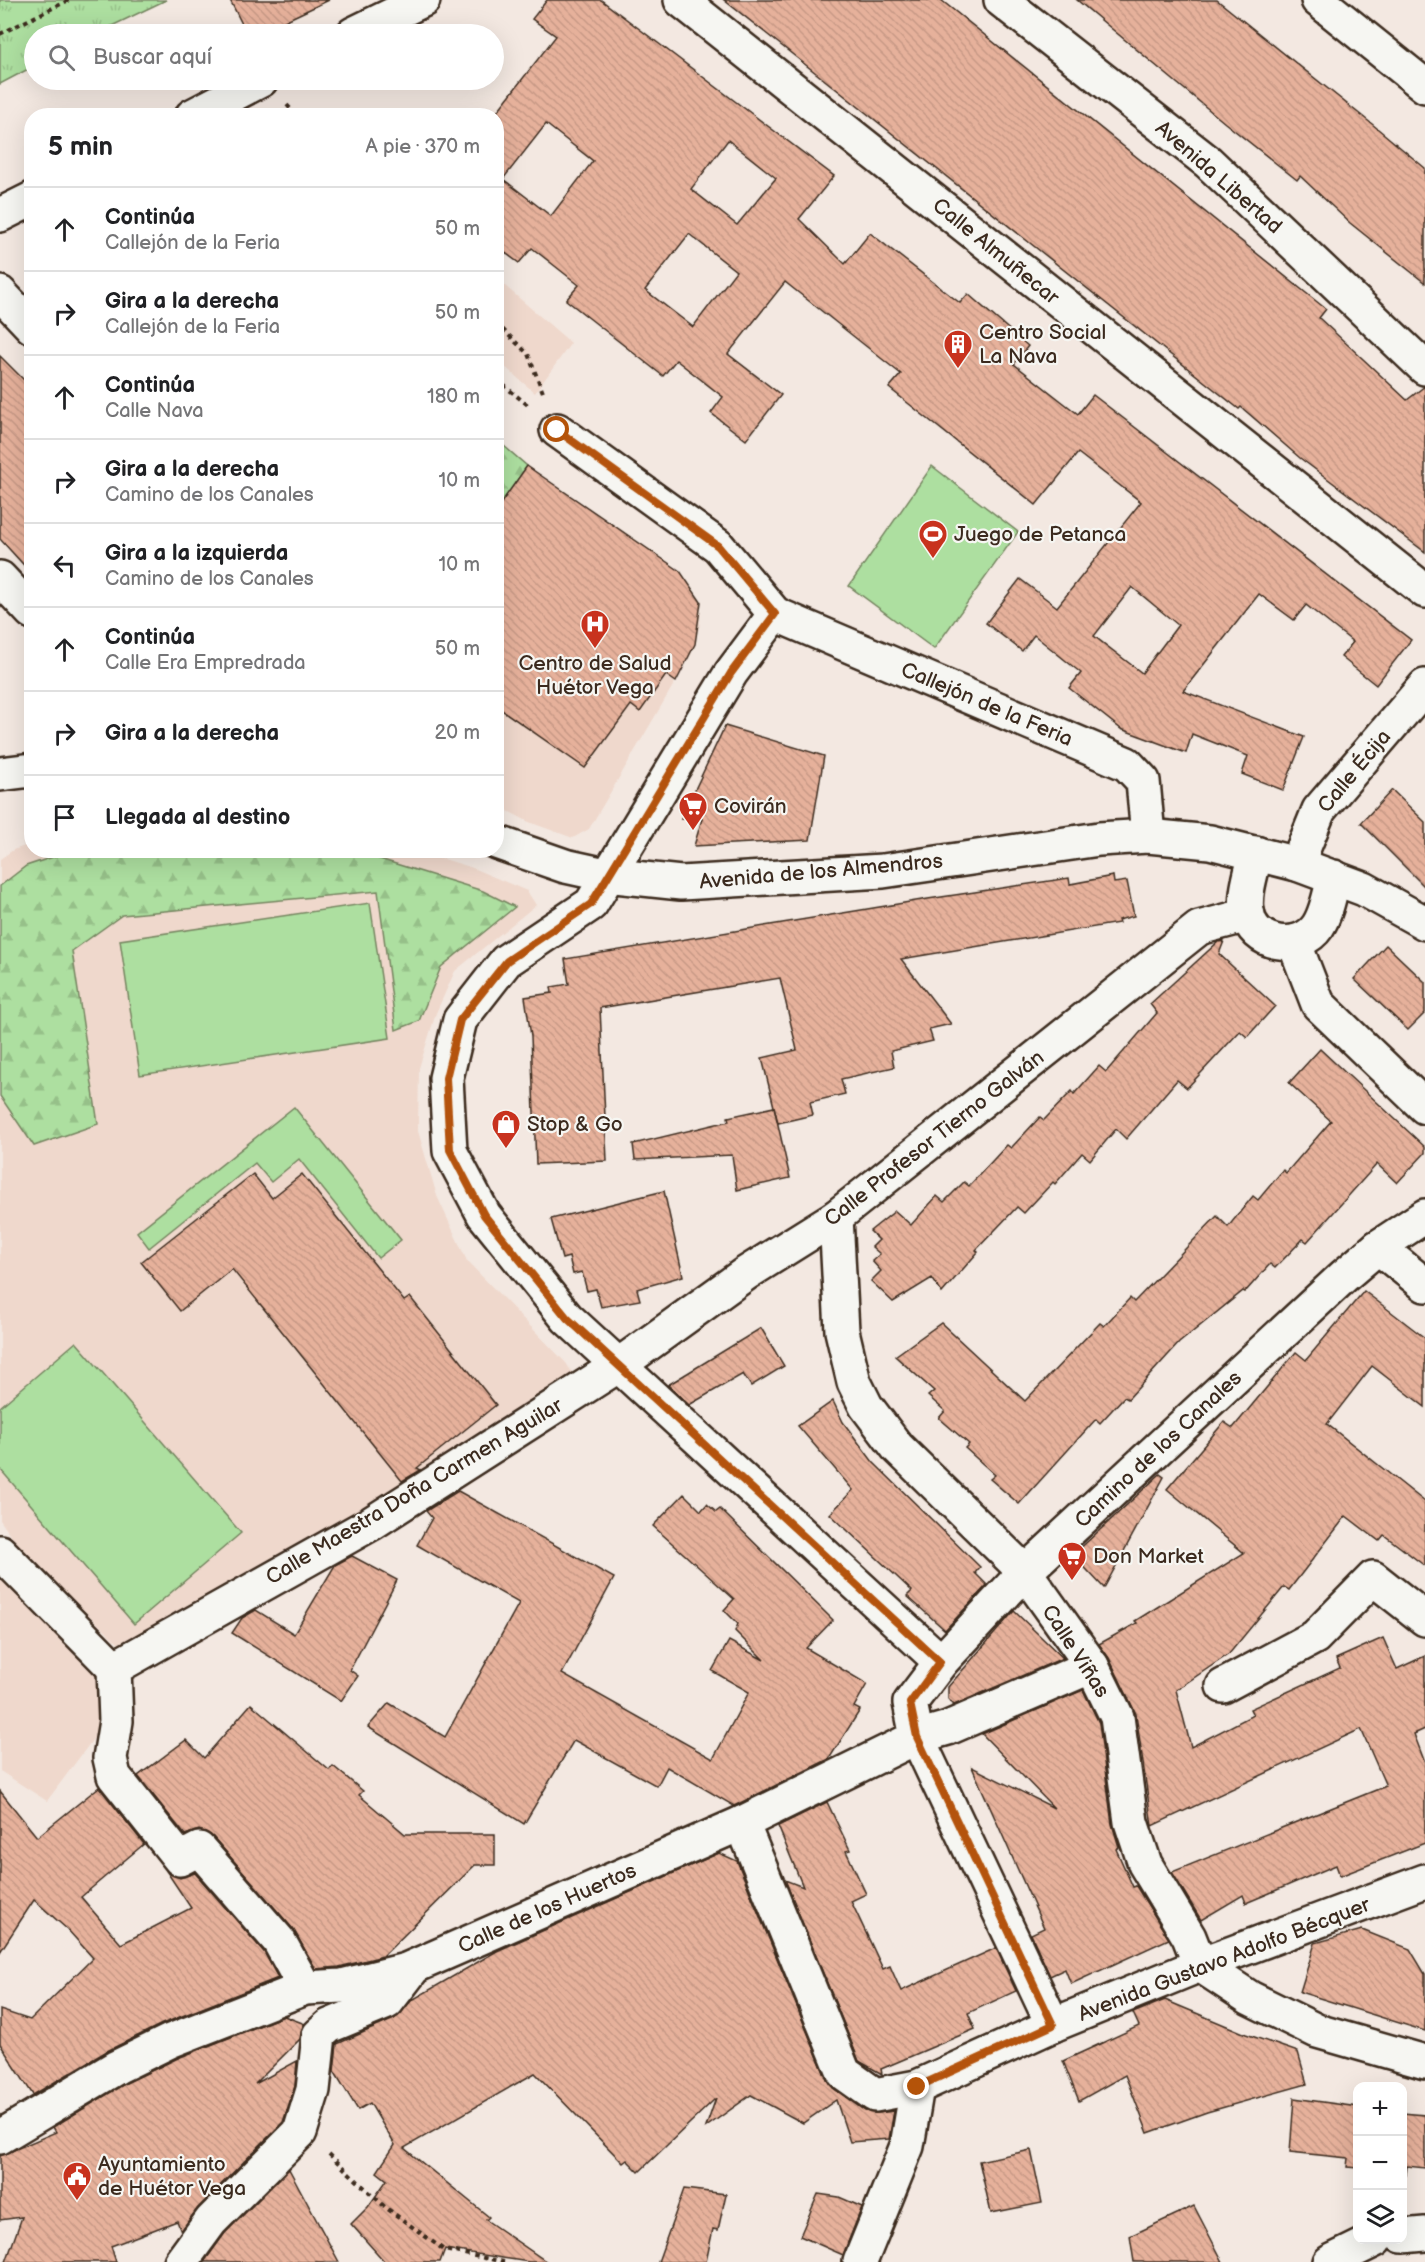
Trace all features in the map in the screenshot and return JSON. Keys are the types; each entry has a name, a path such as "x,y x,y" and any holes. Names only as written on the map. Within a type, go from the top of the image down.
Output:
{"street":[{"path":"374,24 423,0"},
{"name":"Calle Almuñecar","path":"681,0 1425,591"},
{"name":"Avenida Libertad","path":"1001,0 1208,162 1425,368"},
{"path":"1318,0 1425,86"},
{"path":"207,108 242,90"},
{"path":"0,216 24,203"},
{"path":"0,293 24,318"},
{"name":"Callejón de la Feria","path":"557,430 718,546 775,614 1127,764 1143,781 1148,836"},
{"path":"0,578 24,604"},
{"path":"775,614 731,673 591,904 507,961 460,1020 446,1078 450,1150 484,1215 567,1318 940,1662"},
{"name":"Calle Écija","path":"1297,864 1319,810 1425,686"},
{"path":"0,774 24,771"},
{"name":"Avenida de los Almendros","path":"504,845 565,866 606,876 681,883 883,871 1099,839 1148,836 1210,842 1256,853"},
{"path":"1334,878 1318,925 1303,939 1294,942 1269,940 1256,929 1248,915 1246,899 1256,853 1297,864 1334,878 1391,902 1425,923"},
{"name":"Calle Profesor Tierno Galván","path":"619,1365 745,1274 836,1217 1199,928 1248,915"},
{"path":"1294,942 1318,1004 1425,1107"},
{"name":"Camino de los Canales","path":"1053,2025 917,1737 910,1703 940,1662 1025,1572 1378,1247 1425,1216"},
{"name":"Calle Viñas","path":"836,1217 842,1331 854,1382 866,1406 897,1447 1025,1572 1092,1666 1117,1717 1131,1822 1145,1864 1189,1937 1200,1965"},
{"path":"1378,1247 1425,1285"},
{"name":"Calle Maestra Doña Carmen Aguilar","path":"114,1668 372,1523 619,1365"},
{"path":"0,1552 114,1668 116,1720 110,1758 114,1776 180,1859 199,1849 279,1941 305,1988"},
{"path":"1223,1686 1315,1637 1373,1578 1425,1619"},
{"name":"Calle de los Huertos","path":"0,2137 117,2067 170,2041 305,1988 342,1986 414,1966 742,1823 917,1737 948,1728 1092,1666"},
{"name":"Avenida Gustavo Adolfo Bécquer","path":"742,1823 844,2073 875,2095 917,2087 1053,2025 1200,1965 1425,1881"},
{"path":"1200,1965 1250,1998 1317,2031 1425,2062"},
{"path":"182,2262 211,2221 300,2132 313,2090 319,2035 329,2026 387,2002 414,1966"},
{"path":"860,2262 907,2146 917,2087"},
{"path":"1407,2236 1425,2234"},
{"path":"1330,2262 1367,2244"}],"path":[{"path":"0,34 69,0"},
{"path":"504,331 528,354 557,430"},
{"path":"300,2132 338,2162 385,2207 444,2250 504,2262"}],"shaded area":[{"path":"504,285 571,343 535,393 504,366"},
{"name":"Centro de Salud Huétor Vega","path":"527,466 680,571 701,602 700,624 691,655 589,829 573,838 529,822 508,811 504,806 504,499"},
{"path":"24,846 24,858 441,858 470,867 527,891 536,905 455,971 436,1013 419,1068 418,1131 437,1196 467,1261 566,1363 575,1377 412,1484 121,1646 20,1549 0,1520 0,859 13,850"},
{"path":"0,1571 102,1678 105,1723 47,1801 0,1771"}],"green space":[{"path":"0,0 166,0 116,24 24,24 24,71 0,84"},
{"path":"504,446 527,466 504,500"},
{"name":"Juego de Petanca","path":"932,466 1018,532 934,649 849,586"},
{"path":"50,858 377,858 483,891 515,907 441,967 419,1021 396,1030 378,891 122,915 72,951 98,1124 34,1146 0,1096 0,886 26,866"},
{"path":"370,903 390,1038 140,1075 120,940"},
{"path":"294,1107 401,1240 378,1258 299,1159 271,1182 255,1163 149,1248 137,1232"},
{"path":"76,1342 241,1533 134,1624 0,1469 0,1407"}],"building":[{"path":"230,0 329,0 278,24 242,24"},
{"path":"547,0 601,0 834,176 799,219 845,264 870,233 960,303 968,294 1028,346 1014,364 1078,414 1093,395 1411,640 1376,685 1341,657 1353,642 1306,605 1294,620 1259,594 1183,691 1304,737 1283,790 1242,774 1248,756 1192,734 1186,753 1121,729 1069,688 1081,673 1034,635 1022,651 986,623 1020,579 1057,607 1141,502 1078,453 1036,505 889,388 901,374 785,282 728,354 781,395 746,440 711,413 723,397 676,360 663,376 566,300 579,285 532,248 519,263 504,252 504,180 551,216 593,161 546,124 504,178 504,108 500,108 556,36 532,19","holes":["728,140 776,178 737,225 691,189","689,234 736,271 693,327 645,290","1132,587 1178,625 1142,673 1094,636"]},
{"path":"724,0 941,0 1326,309 1319,318 1407,400 1425,386 1425,552 1300,458 1241,407 1239,409"},
{"path":"1077,0 1217,0 1372,124 1425,168 1425,283 1350,223 1300,176 1297,180"},
{"path":"0,356 24,380 24,565 0,539"},
{"name":"Centro de Salud Huétor Vega","path":"527,466 680,571 701,602 695,644 676,682 666,675 640,712 631,705 585,768 504,712 504,499"},
{"path":"725,726 824,756 810,840 694,846 702,819 681,819"},
{"path":"1392,790 1425,822 1425,887 1361,823"},
{"path":"1113,876 1114,883 1127,881 1134,916 1118,920 1119,923 901,959 951,1024 929,1029 933,1041 891,1051 894,1067 841,1079 845,1094 810,1102 813,1115 778,1123 762,1058 797,1050 780,978 600,1008 607,1161 536,1164 531,1036 525,997 552,993 551,987 569,984 565,959 928,899 1069,878 1070,884"},
{"path":"1224,941 1219,954 1275,1006 1247,1037 1240,1031 1187,1088 1177,1080 1126,1139 1116,1129 1090,1160 1082,1153 1055,1184 1053,1182 1024,1213 1017,1207 976,1250 978,1252 942,1293 932,1278 893,1302 871,1281 881,1271 872,1261 880,1254 872,1247 879,1240 870,1231 895,1211 911,1225 937,1196 944,1202 964,1182 969,1186 1007,1145 1011,1148 1040,1117 1044,1120 1072,1091 1074,1094 1099,1066 1106,1072 1157,1013 1150,1004 1218,942"},
{"path":"1386,945 1425,982 1425,1013 1408,1030 1354,979"},
{"path":"1320,1049 1425,1147 1425,1153 1397,1183 1377,1164 1307,1242 1303,1239 1275,1268 1270,1264 1245,1292 1243,1291 1179,1343 1128,1399 1124,1397 1100,1423 1096,1419 1019,1504 990,1479 995,1475 965,1448 969,1444 939,1418 945,1411 928,1396 934,1391 895,1356 941,1323 1025,1401 1100,1323 1104,1326 1130,1298 1134,1302 1217,1216 1228,1227 1253,1196 1258,1200 1283,1170 1286,1173 1331,1121 1289,1083"},
{"path":"774,1107 790,1178 737,1190 732,1155 635,1160 633,1144 729,1121 728,1117"},
{"path":"253,1174 272,1198 302,1174 404,1301 410,1297 496,1405 417,1468 421,1470 402,1481 232,1269 180,1311 141,1262"},
{"path":"664,1191 683,1276 637,1289 640,1300 601,1307 596,1289 587,1291 582,1272 573,1274 569,1257 562,1259 551,1219"},
{"path":"1364,1291 1425,1338 1425,1407 1372,1366 1327,1424 1425,1502 1425,1566 1384,1535 1379,1541 1346,1516 1289,1590 1284,1587 1229,1654 1176,1690 1191,1747 1253,1715 1250,1709 1340,1668 1336,1659 1383,1638 1397,1669 1425,1656 1425,1729 1414,1734 1425,1763 1425,1843 1340,1876 1336,1865 1246,1903 1243,1895 1201,1920 1172,1872 1386,1786 1361,1729 1152,1826 1136,1714 1109,1658 1099,1644 1137,1623 1135,1621 1244,1553 1167,1489 1224,1422 1233,1428 1296,1352 1306,1360"},
{"path":"761,1328 784,1366 751,1386 743,1374 689,1405 668,1385"},
{"path":"833,1401 843,1422 873,1462 980,1567 975,1573 987,1585 945,1630 907,1596 912,1591 830,1514 853,1490 798,1426"},
{"path":"1160,1474 1164,1477 1104,1588 1073,1555"},
{"path":"458,1491 614,1578 562,1674 713,1759 749,1692 712,1671 729,1641 764,1660 735,1631 738,1624 724,1610 734,1599 653,1526 684,1494 701,1511 707,1504 716,1512 720,1509 833,1620 806,1648 867,1684 854,1707 860,1710 829,1759 734,1806 667,1767 657,1786 574,1740 524,1824 368,1727 389,1703 445,1737 519,1603 417,1545 432,1518 426,1511"},
{"path":"352,1556 397,1580 350,1670 358,1676 341,1701 232,1633 242,1618 256,1610 294,1634 335,1565"},
{"path":"1014,1611 1063,1658 954,1705 948,1699 948,1687"},
{"path":"1083,1690 1099,1723 1112,1824 1119,1847 1116,1849 1133,1887 1136,1886 1169,1939 1071,1984 1065,1969 1050,1976 1031,1934 1044,1928 972,1767 1054,1808 982,1734"},
{"path":"251,1704 329,1770 333,1766 363,1791 359,1795 405,1834 495,1834 495,1865 475,1865 383,1956 339,1967 316,1969 293,1929 213,1837 199,1830 185,1835 138,1776 186,1740 204,1758"},
{"path":"99,1787 144,1844 81,1897 121,1944 191,1908 167,1872 180,1878 195,1873 264,1952 278,1978 162,2024 107,2051 33,2095 0,2044 0,2010 30,2020 93,1958 68,1930 34,1900 0,1952 0,1791 37,1837"},
{"path":"827,1802 850,1850 846,1851 866,1894 851,1901 883,1969 890,1966 901,1991 996,1948 1016,1991 968,2013 975,2029 881,2069 882,2074 859,2061 785,1880 803,1887 778,1826"},
{"path":"719,1853 737,1861 827,2080 833,2088 865,2111 878,2113 894,2111 889,2139 850,2142 836,2100 803,2123 751,2095 706,2127 716,2098 639,2172 627,2160 623,2163 535,2073 404,2148 489,2217 486,2220 547,2262 529,2262 445,2249 440,2262 385,2262 351,2224 368,2207 387,2180 377,2172 395,2145 370,2103 358,2110 334,2071 337,2044 394,2019 412,2000 497,1951"},
{"path":"1362,1930 1410,1949 1425,1974 1425,2031 1300,1992 1315,1943"},
{"path":"1165,2000 1246,2034 1298,2052 1307,2084 1207,2112 1148,2133 1125,2075 1079,2101 1063,2061 1139,2026 1133,2013"},
{"path":"284,2016 305,2024 300,2039 255,2084 297,2061 295,2086 283,2122 198,2208 181,2231 177,2221 111,2246 116,2262 6,2262 22,2217 0,2220 0,2156 56,2132 53,2127 126,2083 178,2058"},
{"path":"1294,2098 1353,2106 1353,2168 1347,2167 1348,2158 1290,2152"},
{"path":"1407,2113 1425,2115 1425,2168 1407,2166"},
{"path":"1031,2150 1042,2203 991,2213 979,2161"},
{"path":"289,2169 339,2262 204,2262 225,2233"},
{"path":"684,2189 726,2194 718,2230 713,2229 706,2262 658,2262"},
{"path":"818,2194 839,2197 862,2207 843,2255 800,2236"},
{"path":"1194,2206 1223,2262 1134,2262 1130,2236"}],"place":[{"name":"Centro Social La Nava","path":"958,370"},
{"name":"Juego de Petanca","path":"933,560"},
{"name":"Centro de Salud Huétor Vega","path":"595,650"},
{"name":"Covirán","path":"693,832"},
{"name":"Stop & Go","path":"506,1150"},
{"name":"Don Market","path":"1072,1582"},
{"name":"Ayuntamiento de Huétor Vega","path":"77,2202"}],"route":[{"path":"557,430 718,546 775,614 731,673 591,904 507,961 460,1020 446,1078 450,1150 484,1215 567,1318 940,1662 910,1703 917,1737 1053,2025 917,2087"}]}
